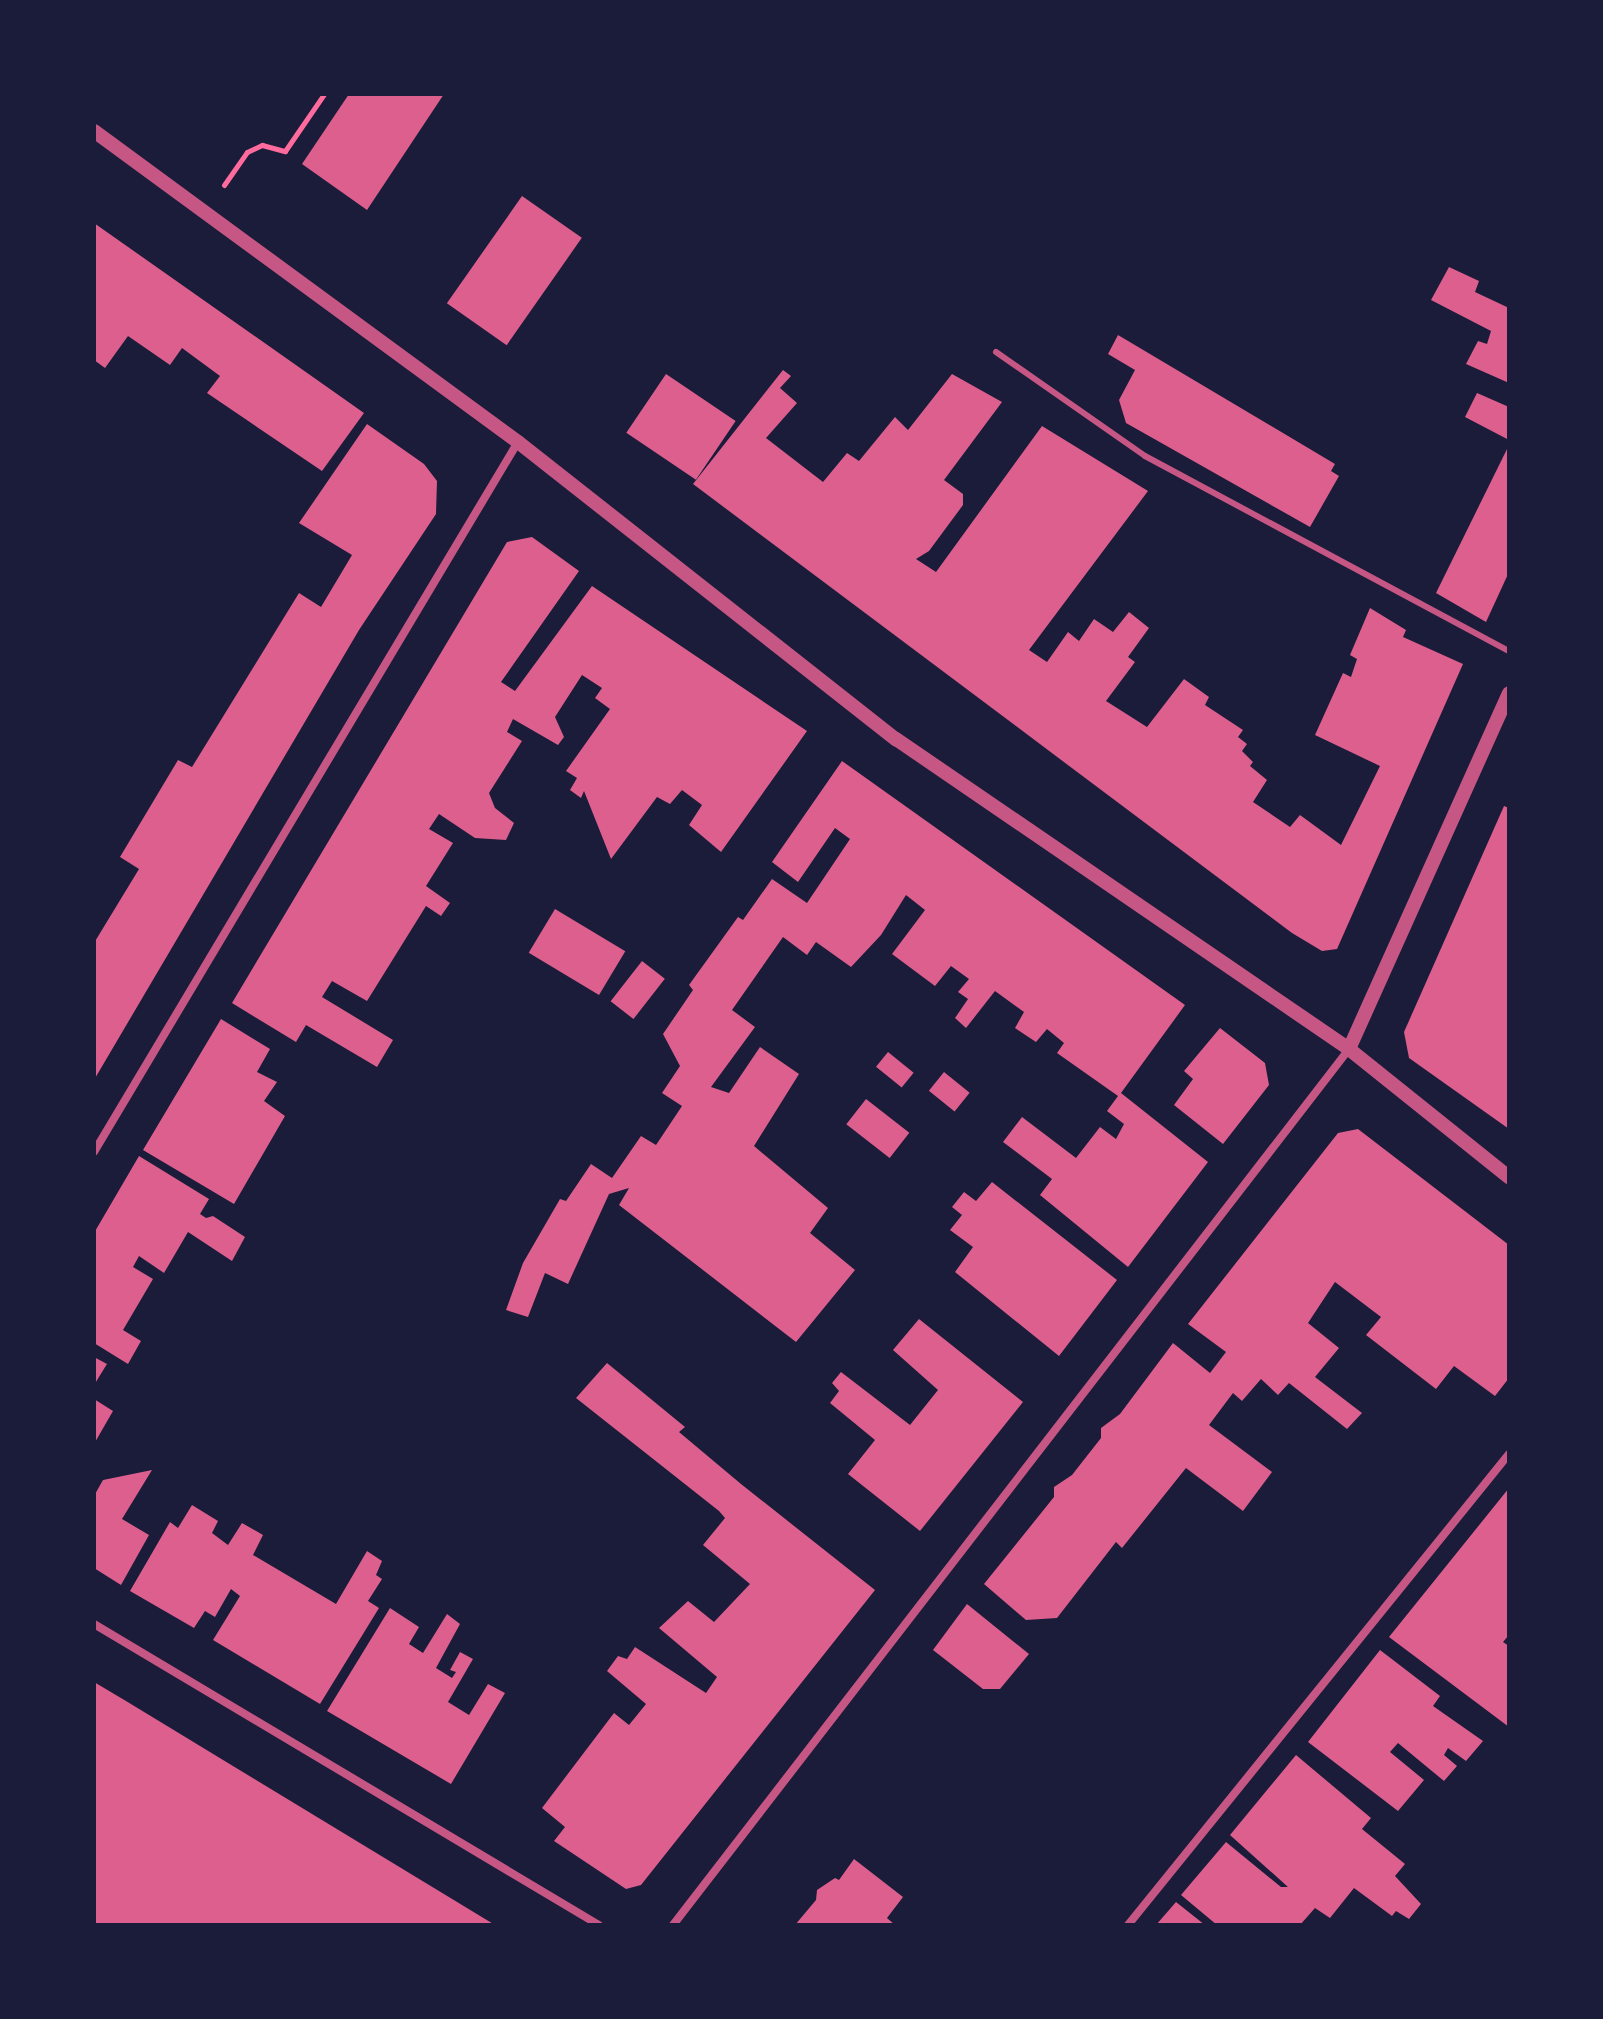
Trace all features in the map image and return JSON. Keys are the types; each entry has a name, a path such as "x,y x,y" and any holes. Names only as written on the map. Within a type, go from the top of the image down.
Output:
{"street":[{"path":"94,131 518,442 896,739 1349,1049 1509,1177"},
{"path":"94,1152 518,442"},
{"path":"673,1925 1349,1049 1509,693"},
{"path":"1128,1925 1509,1454"},
{"path":"94,1624 599,1925"}],"lane":[{"path":"996,352 1145,456 1509,651"}],"path":[{"path":"205,212 247,152 262,145 285,151 324,94"}],"building":[{"path":"349,94 444,94 367,210 302,164"},
{"path":"522,196 582,238 507,345 447,303"},
{"path":"94,223 364,413 322,471 207,393 220,376 182,348 170,365 128,336 105,368 94,360"},
{"path":"1449,267 1479,281 1475,292 1509,308 1509,383 1466,364 1478,341 1487,344 1491,331 1431,300"},
{"path":"1118,335 1335,464 1331,471 1339,476 1310,527 1126,423 1119,400 1135,370 1108,354"},
{"path":"783,370 791,376 780,388 797,403 766,438 823,482 847,453 859,461 895,417 908,430 952,374 1002,402 944,480 963,494 963,505 929,551 916,559 936,572 1042,426 1148,491 1029,650 1047,662 1068,632 1079,641 1094,619 1113,632 1129,612 1149,628 1128,657 1135,662 1106,701 1147,727 1184,679 1209,697 1205,705 1243,730 1238,737 1247,744 1242,751 1253,762 1250,766 1267,780 1253,802 1290,827 1300,815 1341,845 1380,766 1315,735 1343,673 1351,677 1357,659 1350,655 1370,608 1406,630 1403,637 1463,664 1337,949 1322,951 1292,933 693,484"},
{"path":"666,374 736,421 696,480 626,433"},
{"path":"1477,393 1509,407 1509,440 1465,417"},
{"path":"367,424 424,464 437,481 436,514 359,630 94,1080 94,943 139,869 120,857 178,760 192,767 299,593 321,607 352,555 299,523"},
{"path":"1509,445 1509,572 1486,622 1436,593"},
{"path":"532,537 579,571 501,682 515,691 592,586 807,731 721,852 689,825 702,805 682,790 670,804 657,797 611,859 584,791 581,798 570,790 577,778 566,771 610,709 595,698 602,688 582,675 555,717 564,737 558,745 513,719 507,732 522,741 489,793 495,808 514,823 506,840 475,838 439,814 429,829 453,843 426,886 450,903 441,916 426,906 367,1001 332,981 322,997 393,1040 377,1067 306,1025 296,1042 232,1003 507,542"},
{"path":"842,761 1185,1005 1121,1093 1208,1162 1128,1267 1040,1195 1052,1179 1003,1142 1022,1117 1076,1158 1100,1127 1116,1139 1124,1124 1107,1111 1118,1096 1057,1053 1064,1043 1047,1029 1036,1042 1015,1028 1024,1012 995,991 966,1028 955,1018 968,999 958,992 969,979 951,966 935,986 892,954 925,910 906,895 881,935 851,967 816,942 807,955 783,937 732,1010 755,1027 711,1087 729,1093 760,1047 799,1074 754,1146 828,1208 810,1233 855,1270 796,1342 619,1205 629,1188 609,1194 568,1284 545,1273 528,1317 506,1310 523,1263 560,1199 566,1201 591,1164 612,1178 641,1136 656,1145 682,1106 662,1093 680,1066 663,1034 693,990 689,985 738,917 743,920 772,879 807,903 850,839 835,828 798,882 772,862"},
{"path":"1504,806 1509,808 1509,1129 1409,1058 1404,1032"},
{"path":"555,909 625,951 599,995 529,953"},
{"path":"642,961 665,979 633,1019 611,1001"},
{"path":"221,1019 270,1049 257,1072 277,1082 264,1101 285,1116 234,1204 143,1150"},
{"path":"1220,1028 1265,1063 1269,1085 1223,1144 1174,1105 1193,1079 1184,1071"},
{"path":"888,1052 914,1073 902,1088 876,1067"},
{"path":"944,1072 970,1093 955,1111 929,1091"},
{"path":"866,1099 909,1133 890,1158 846,1124"},
{"path":"1358,1129 1509,1245 1509,1378 1495,1396 1454,1366 1436,1389 1366,1335 1381,1317 1335,1282 1308,1323 1339,1348 1315,1377 1362,1413 1347,1429 1289,1383 1278,1395 1261,1379 1242,1401 1233,1393 1209,1425 1272,1472 1243,1511 1186,1468 1122,1548 1116,1542 1057,1618 1026,1620 984,1584 1054,1497 1054,1487 1072,1475 1101,1438 1101,1428 1120,1414 1173,1343 1210,1373 1226,1352 1188,1324 1338,1133"},
{"path":"139,1156 209,1199 200,1214 206,1218 213,1216 245,1237 232,1261 188,1232 164,1273 139,1256 133,1267 153,1279 123,1330 141,1341 128,1364 94,1343 94,1233"},
{"path":"992,1182 1117,1280 1059,1356 955,1272 973,1247 950,1230 962,1215 952,1207 964,1192 976,1201"},
{"path":"919,1319 1023,1402 920,1531 848,1474 875,1440 830,1403 839,1391 832,1383 841,1372 910,1425 938,1390 893,1350"},
{"path":"94,1357 107,1364 94,1385"},
{"path":"607,1363 685,1427 679,1432 875,1590 641,1885 626,1889 554,1841 565,1827 542,1808 614,1713 629,1725 646,1704 607,1671 618,1656 627,1659 635,1647 706,1693 717,1677 659,1628 688,1601 714,1622 750,1584 703,1545 725,1518 719,1511 576,1398"},
{"path":"94,1399 113,1411 94,1444"},
{"path":"152,1470 122,1519 149,1535 121,1585 94,1568 94,1496 103,1480"},
{"path":"1509,1488 1509,1635 1503,1642 1509,1646 1509,1727 1389,1637"},
{"path":"192,1505 218,1521 212,1533 228,1545 242,1523 263,1535 253,1555 336,1604 367,1551 382,1561 376,1575 382,1579 368,1601 379,1608 320,1704 213,1640 240,1596 231,1589 215,1617 205,1611 194,1628 130,1591 170,1522 178,1528"},
{"path":"967,1604 1029,1654 1000,1689 983,1689 933,1650"},
{"path":"390,1608 419,1627 409,1644 423,1653 447,1614 460,1624 436,1668 452,1678 456,1672 450,1670 460,1652 473,1659 448,1702 469,1715 488,1684 505,1693 451,1784 327,1711"},
{"path":"1380,1650 1440,1696 1433,1706 1483,1741 1466,1761 1448,1748 1444,1755 1457,1766 1444,1781 1398,1743 1390,1752 1424,1780 1398,1811 1308,1742"},
{"path":"94,1682 126,1701 495,1925 94,1925"},
{"path":"1296,1755 1371,1818 1362,1829 1405,1864 1395,1876 1421,1904 1409,1919 1396,1911 1392,1916 1354,1888 1330,1918 1315,1908 1300,1925 1217,1925 1181,1895 1226,1842 1281,1887 1288,1887 1230,1835"},
{"path":"854,1859 903,1897 887,1918 895,1925 795,1925 816,1900 817,1890 835,1878 839,1880"},
{"path":"1176,1902 1205,1925 1156,1925"}]}
